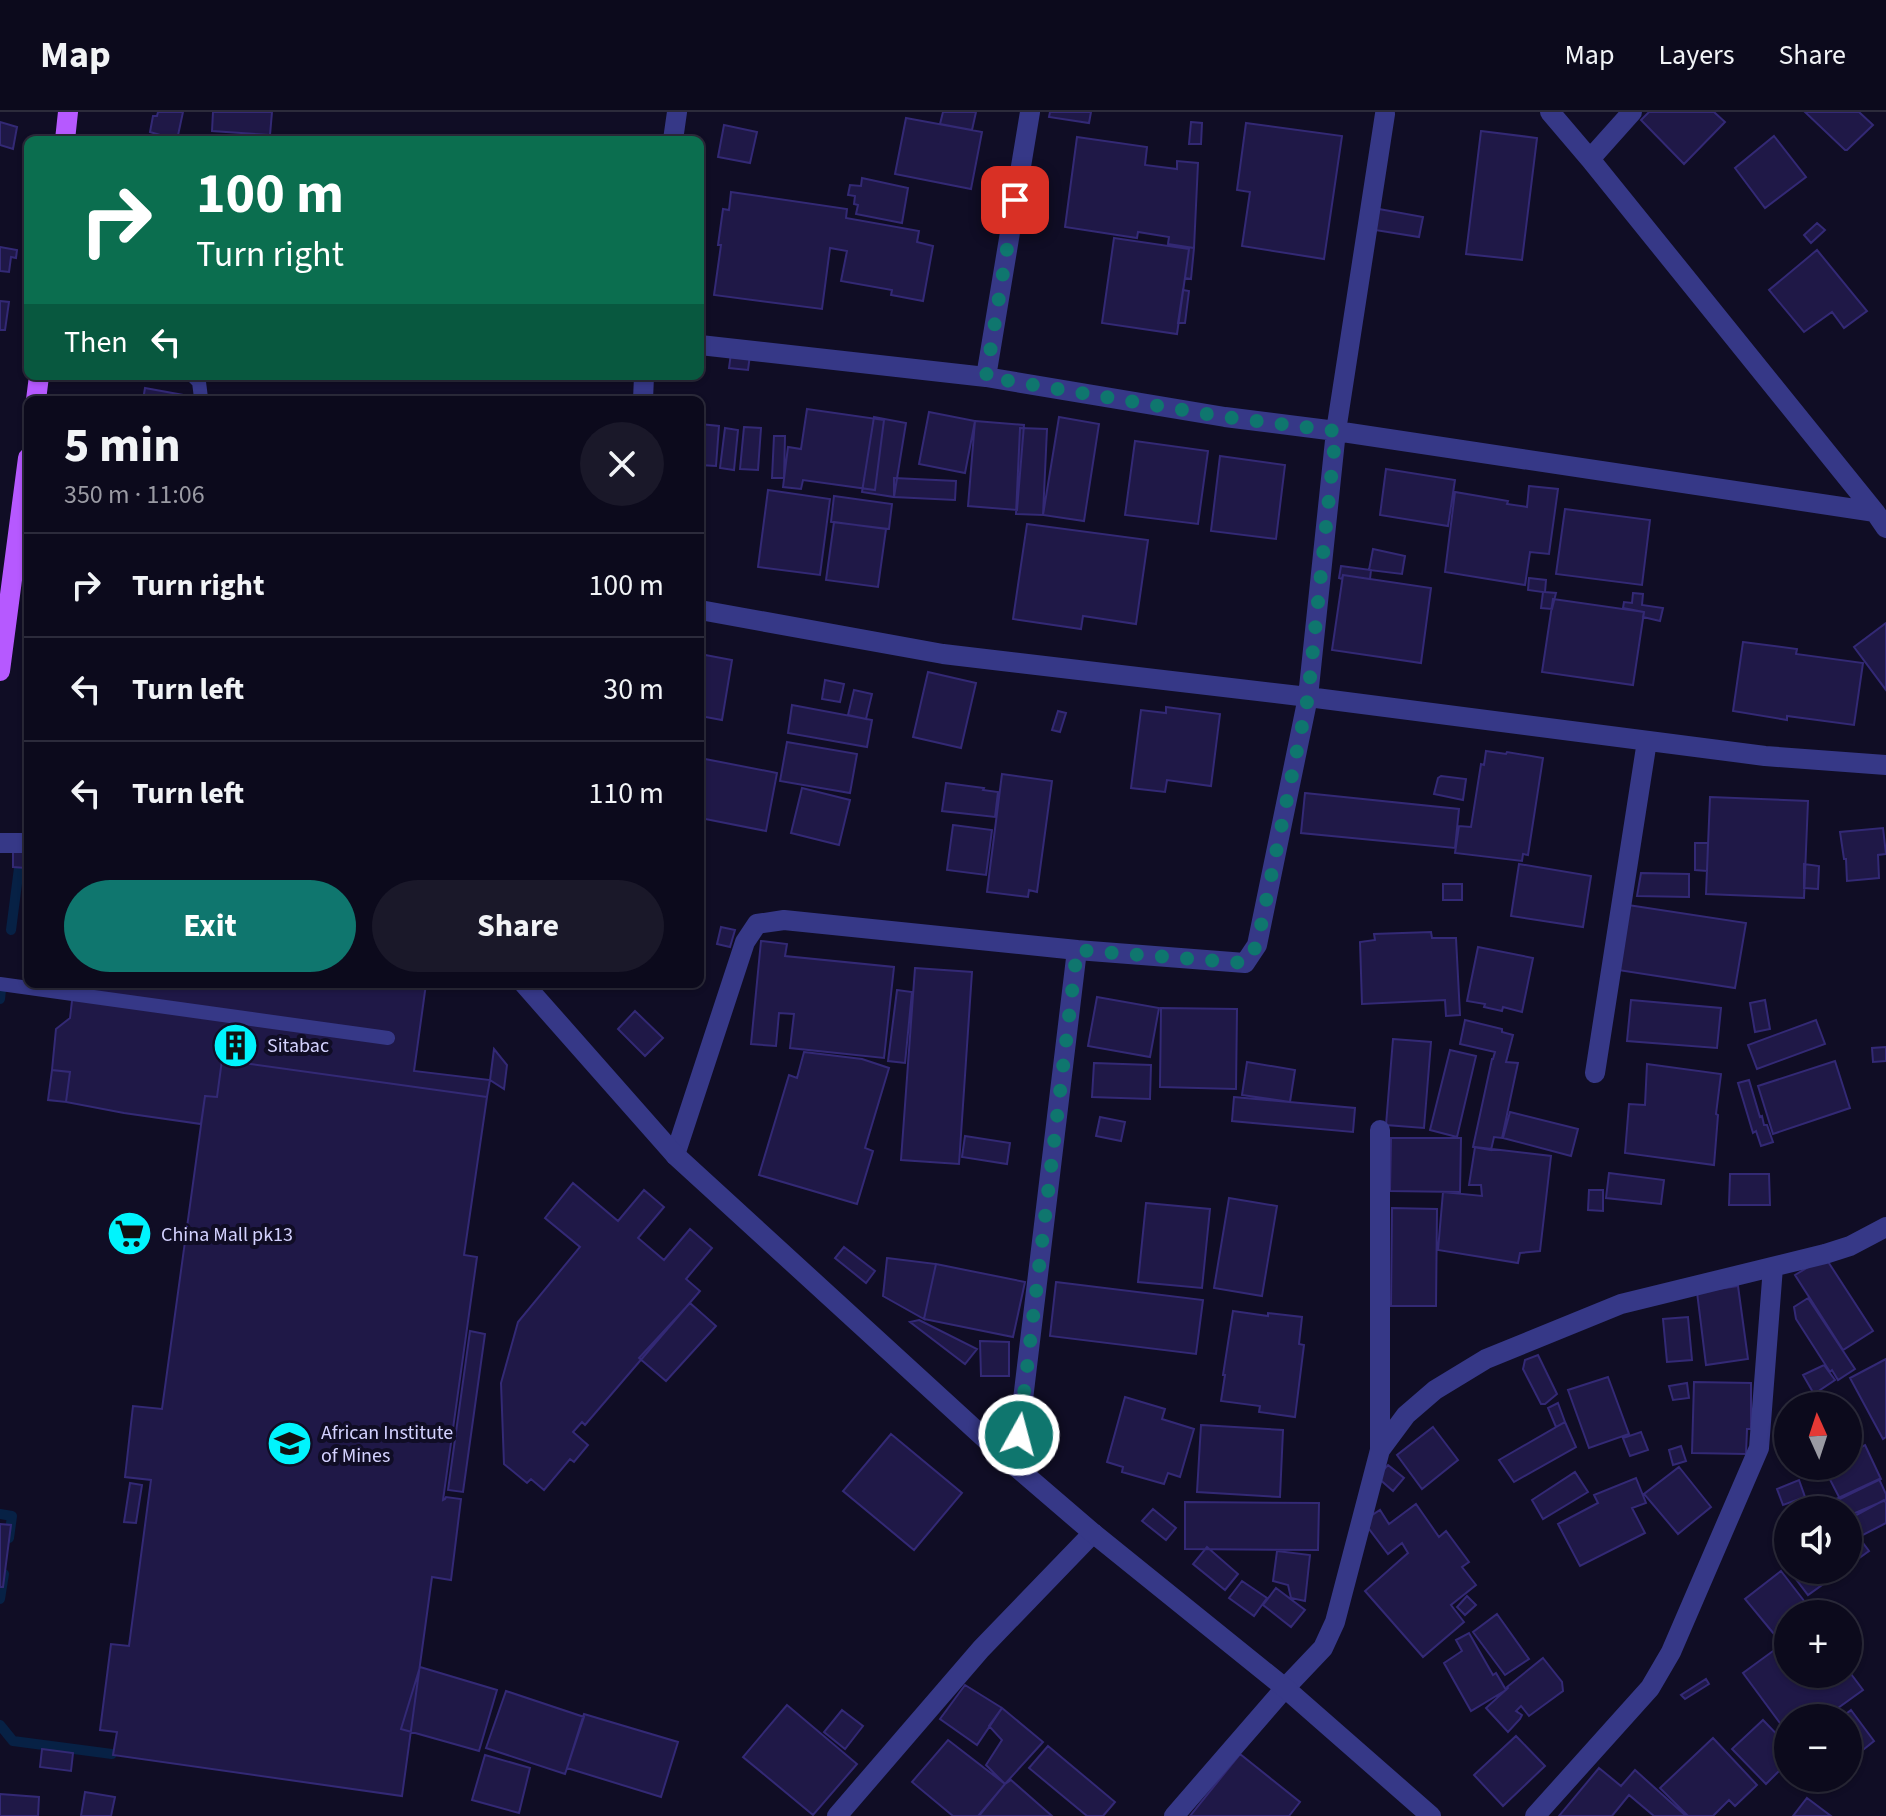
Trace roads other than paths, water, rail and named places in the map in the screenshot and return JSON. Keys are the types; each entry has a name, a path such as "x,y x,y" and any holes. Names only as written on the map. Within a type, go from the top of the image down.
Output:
{"main road":[{"path":"65,136 68,112"},
{"path":"0,671 24,494"}],"street":[{"path":"674,136 677,112"},
{"path":"986,377 1030,112"},
{"path":"1550,112 1880,520"},
{"path":"1590,159 1632,112"},
{"path":"675,1155 745,942 757,924 784,920 1077,950 1245,963 1257,945 1308,697 1336,431 1385,114"},
{"path":"704,345 986,377 1880,520"},
{"path":"704,611 943,654 1765,756 1886,765"},
{"path":"1595,1073 1647,741"},
{"path":"0,843 24,843"},
{"path":"1015,1466 1077,950"},
{"path":"528,988 675,1155 1015,1466 1285,1688 1431,1816"},
{"path":"1174,1816 1323,1648 1335,1622 1380,1450 1380,1130"},
{"path":"1380,1450 1406,1415 1435,1390 1486,1359 1621,1304 1825,1254 1850,1246 1886,1227"},
{"path":"1535,1816 1650,1688 1671,1652 1759,1448 1773,1267"},
{"path":"837,1816 981,1649 1093,1533"}],"lane":[{"path":"0,984 24,987"},
{"path":"29,988 388,1038"}],"waterway":[{"path":"11,930 19,868 24,869"},
{"path":"0,999 1,990"},
{"path":"0,1514 12,1516 9,1538"},
{"path":"0,1599 4,1574"},
{"path":"0,1725 13,1741 112,1754"}],"place":[{"name":"Sitabac","path":"236,1045"},
{"name":"China Mall pk13","path":"130,1234"},
{"name":"African Institute of Mines","path":"290,1443"}]}
